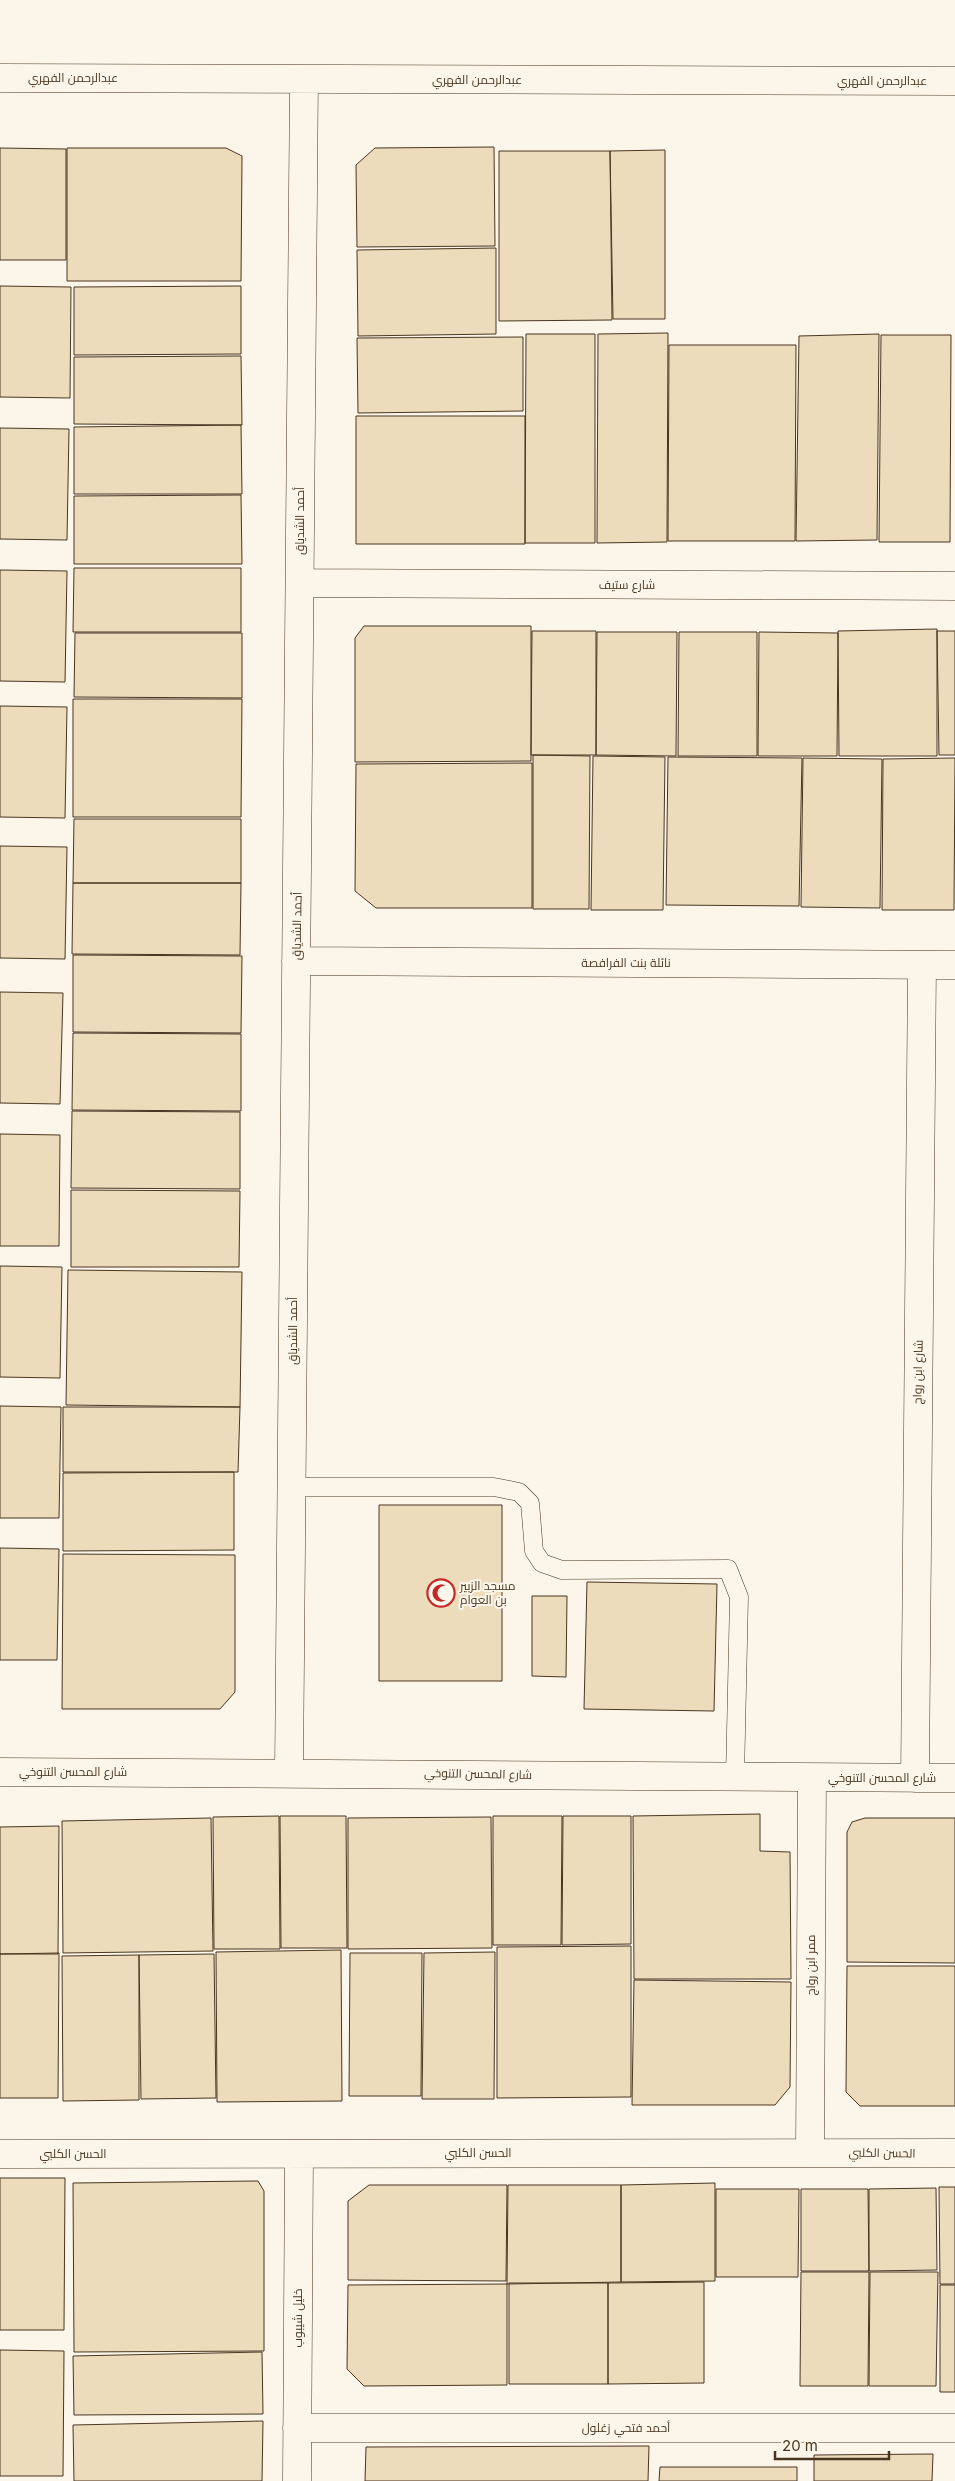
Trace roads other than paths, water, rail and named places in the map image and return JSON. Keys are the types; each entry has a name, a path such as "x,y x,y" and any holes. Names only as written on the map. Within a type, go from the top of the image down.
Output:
{"street":[{"name":"عبدالرحمن الفهري","path":"0,78 955,81"},
{"name":"أحمد الشدياق","path":"289,1772 304,80"},
{"name":"شارع ستيف","path":"300,583 955,586"},
{"name":"نائلة بنت الفرافصة","path":"296,961 955,965"},
{"name":"شارع ابن رواج","path":"915,1778 922,965"},
{"name":"شارع المحسن التنوخي","path":"0,1772 289,1772 955,1778"},
{"name":"ممر ابن رواج","path":"810,2152 812,1778"},
{"name":"الحسن الكلبي","path":"0,2154 955,2153"},
{"name":"خليل شيبوب","path":"296,2481 299,2154"},
{"name":"أحمد فتحي زغلول","path":"297,2428 955,2428"}],"lane":[{"path":"292,1487 494,1487 519,1492 530,1503 534,1551 542,1563 562,1570 728,1569 739,1597 735,1777"}],"place":[{"name":"مسجد الزبير بن العوام","path":"441,1593"}]}
